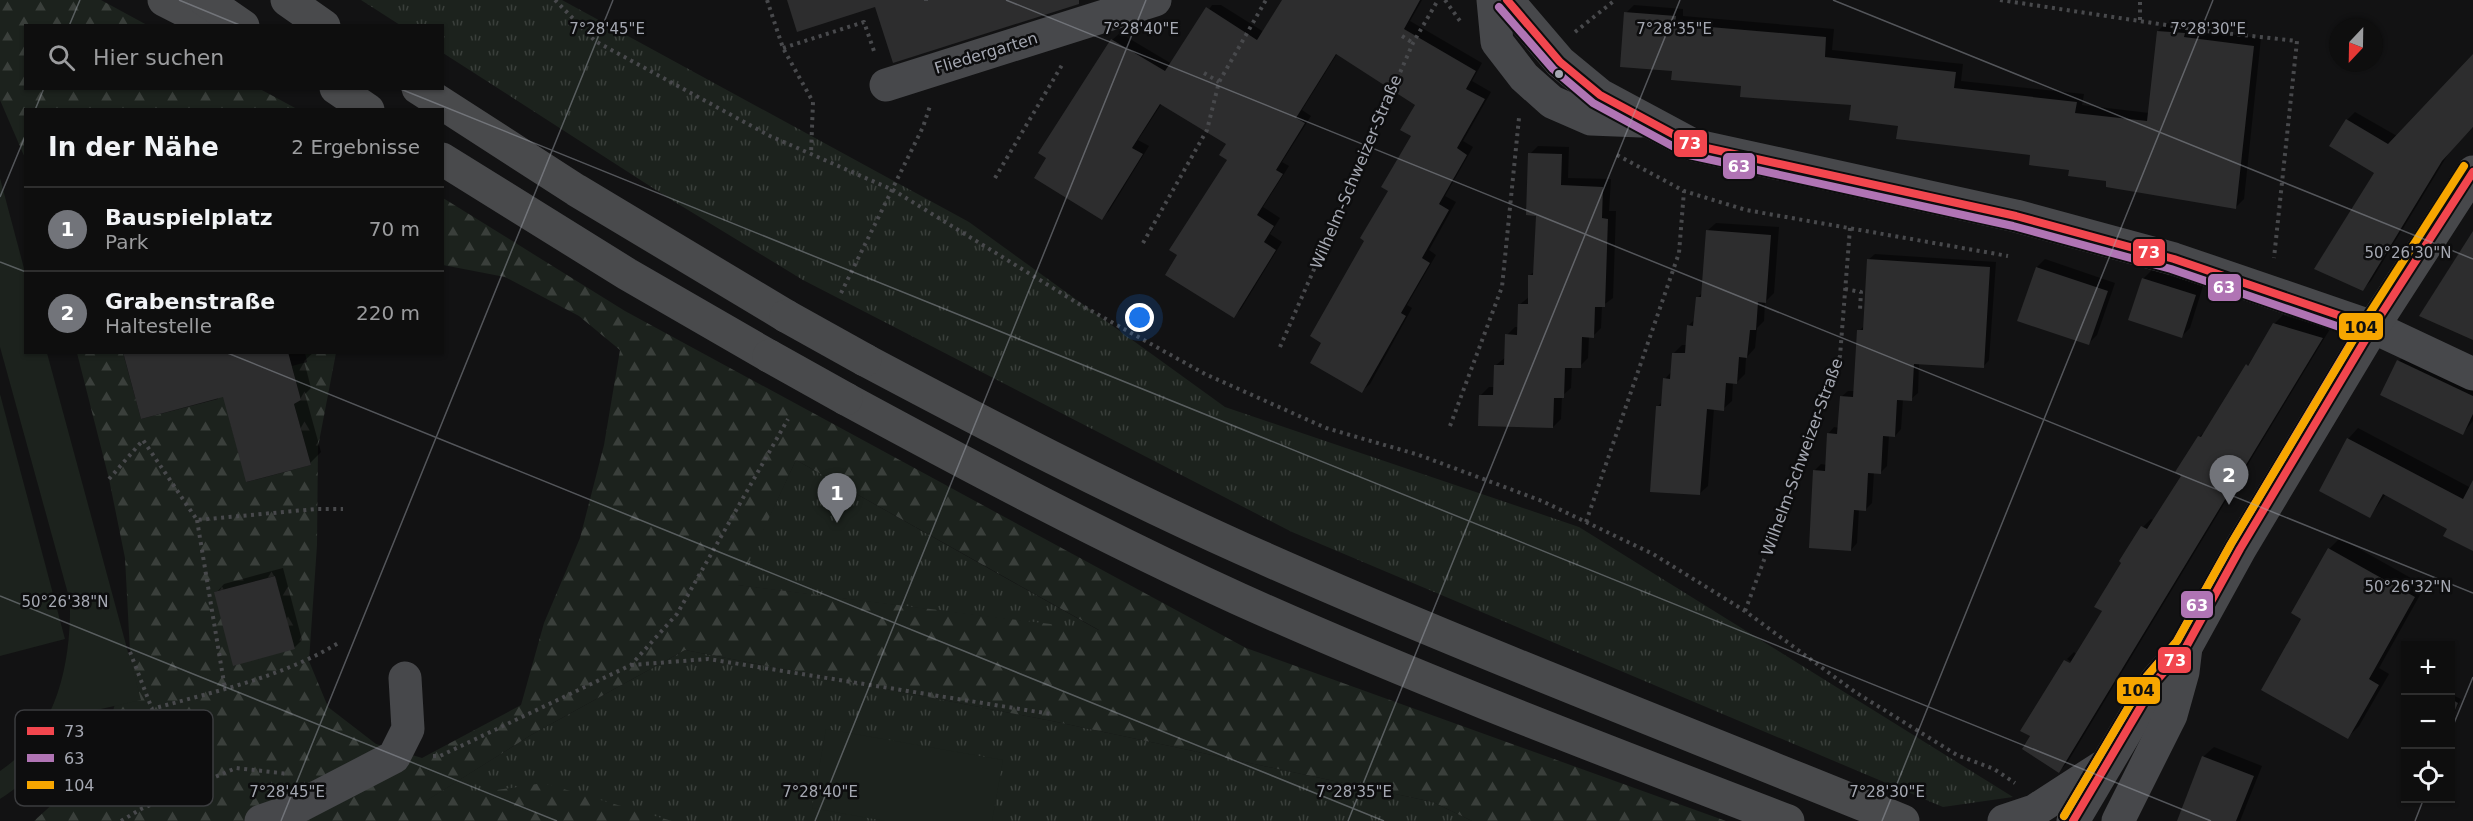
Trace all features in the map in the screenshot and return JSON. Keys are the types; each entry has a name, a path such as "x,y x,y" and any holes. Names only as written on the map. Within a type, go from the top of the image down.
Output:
{"highway":[{"path":"164,0 211,24"},
{"path":"205,0 240,24"},
{"path":"287,0 321,24"},
{"path":"339,90 365,108"},
{"path":"421,90 587,196 786,316 1002,433 1279,565 1903,821"},
{"path":"444,160 617,268 769,356 1023,494 1238,598 1401,669 1788,821"}],"street":[{"name":"Fliedergarten","path":"886,85 1155,0"},
{"path":"1493,0 1497,42 1524,77 1552,102 1591,119 1649,122"},
{"path":"1507,0 1551,51 1600,95 1693,145 2016,216 2174,259 2373,327 2473,374"},
{"path":"2073,821 2111,761 2156,681 2186,647 2240,549 2373,327 2473,172"},
{"path":"2126,814 2171,715 2183,672 2186,647"},
{"path":"261,821 290,811 394,757 408,729 405,678"},
{"path":"2019,816 2075,786 2111,761"}],"path":[{"path":"555,0 596,41 770,136 893,190 1079,304 1205,374 1326,428 1419,455 1542,501 1653,554 1745,611 1855,692 1958,755 1994,770 2017,785 2019,816"},
{"path":"767,0 783,48 813,102 812,154"},
{"path":"1143,243 1207,130 1219,82 1266,0"},
{"name":"Wilhelm-Schweizer-Straße","path":"1280,348 1413,43 1438,0"},
{"path":"1551,51 1615,0"},
{"path":"2000,0 2297,41 2271,291"},
{"path":"2140,0 2140,20"},
{"path":"783,48 864,22 886,85"},
{"path":"995,178 1087,23"},
{"path":"1402,36 1413,43"},
{"path":"841,293 923,127 945,66"},
{"path":"1204,73 1219,82"},
{"path":"1450,426 1502,287 1521,102 1535,87"},
{"path":"1586,522 1679,253 1684,191"},
{"name":"Wilhelm-Schweizer-Straße","path":"1745,611 1840,356 1850,228"},
{"path":"1845,290 1861,292 1860,310"},
{"path":"631,665 677,614 788,419"},
{"path":"109,479 143,440 196,520 225,689"},
{"path":"196,520 316,509 344,509"},
{"path":"130,652 152,708 225,689 309,661 340,642"},
{"path":"394,757 440,756 631,665 708,659 1051,714"},
{"path":"213,778 236,768 292,774"},
{"path":"122,821 148,806"}],"green space":[{"path":"0,0 101,0 145,24 24,24 24,90 262,90 295,108 24,108 24,156 0,100"},
{"path":"361,0 562,0 969,222 1225,407 1579,527 2013,797 1943,807 1292,532 803,280 670,199 444,54 444,24 398,24"},
{"path":"0,178 24,268 24,354 47,354 141,700 97,710 50,710 57,695 68,649 70,601 0,347"},
{"path":"444,199 625,311 1246,648 1726,821 1472,821 1433,802 1052,721 685,650 531,735 426,801 543,783 672,821 34,821 50,806 213,806 213,710 113,710 130,652 125,558 109,479 77,354 123,354 141,419 218,399 223,354 230,422 247,482 311,465 294,404 301,400 292,366 307,362 305,354 336,354 318,447 317,545 309,661 328,707 376,744 422,758 521,705 544,623 580,538 604,445 620,350 579,316 505,277 444,265","holes":["796,460 1099,630 738,585","275,576 294,649 214,592"]},
{"path":"0,394 65,639 0,656"},
{"path":"796,460 1100,631 737,585"},
{"path":"685,650 1052,721 1433,802 1472,821 672,821 424,802 531,735"},
{"path":"826,729 1003,760 992,821 885,821 812,808"},
{"path":"15,758 15,788 0,799 0,771"}],"building":[{"path":"787,0 1079,0 1079,4 893,63 875,7 797,32"},
{"path":"1282,0 1420,0 1404,29 1476,71 1466,89 1485,99 1457,148 1467,155 1439,204 1449,210 1422,258 1430,263 1401,313 1406,316 1362,393 1310,363 1321,343 1310,336 1364,241 1360,238 1388,191 1381,187 1411,136 1400,130 1415,105 1336,54 1296,118 1305,123 1276,170 1283,174 1257,215 1274,226 1264,242 1276,250 1234,318 1165,275 1177,255 1169,250 1227,160 1219,155 1226,144 1160,104 1132,148 1143,154 1102,220 1034,178 1046,158 1038,153 1111,39 1165,71 1206,7 1257,40"},
{"path":"1624,12 1676,16 1675,24 1826,37 1825,57 1956,72 1954,88 2077,102 2075,113 2147,121 2157,31 2185,33 2184,37 2254,46 2236,209 2106,187 2106,181 2068,176 2069,170 2029,165 2030,155 1896,139 1898,126 1849,120 1851,105 1740,97 1741,86 1671,80 1672,71 1620,67"},
{"path":"2473,54 2473,127 2442,161 2363,291 2314,269 2374,173 2329,146 2346,119 2388,144"},
{"path":"1528,153 1562,154 1561,185 1603,187 1602,218 1608,219 1605,307 1595,307 1594,338 1582,337 1581,368 1565,368 1564,398 1554,398 1553,428 1478,426 1479,395 1493,395 1494,365 1504,365 1505,334 1517,335 1518,304 1528,304 1528,275 1533,275 1536,216 1526,215"},
{"path":"1706,230 1771,235 1766,303 1758,302 1756,330 1750,330 1747,358 1739,357 1737,384 1726,383 1724,411 1707,409 1700,495 1650,492 1656,406 1661,406 1663,378 1670,379 1672,353 1685,353 1687,325 1693,326 1696,297 1701,297"},
{"path":"2473,231 2473,340 2419,316"},
{"path":"1867,259 1990,267 1984,368 1914,364 1912,401 1897,400 1895,437 1883,436 1881,474 1868,473 1866,511 1854,510 1851,551 1809,548 1813,470 1825,471 1827,433 1837,434 1840,396 1853,397 1857,330 1863,330"},
{"path":"2036,267 2108,291 2089,345 2017,321"},
{"path":"2142,278 2196,295 2182,338 2128,320"},
{"path":"2273,323 2323,338 2059,773 2022,749 2030,736 2020,731 2064,660 2070,663 2102,611 2094,607 2121,563 2119,561 2141,526 2147,529 2181,476 2175,472 2198,436 2201,437 2246,364 2248,366"},
{"path":"124,354 289,354 301,400 294,404 311,465 246,482 223,397 141,419"},
{"path":"2397,360 2473,396 2473,414 2463,435 2380,395"},
{"path":"2347,438 2463,499 2473,480 2473,551 2443,536 2447,529 2383,494 2370,518 2319,491"},
{"path":"2328,548 2415,597 2369,679 2379,685 2348,739 2261,690 2301,619 2291,613"},
{"path":"275,576 295,649 233,666 214,592"},
{"path":"2202,756 2254,776 2236,821 2177,821"}],"transit line":[{"name":"73","path":"1507,0 1560,62 1600,95 1693,145 2016,216 2174,259 2373,327"},
{"name":"63","path":"1499,7 1553,69 1593,103 1689,155 2013,226 2171,269 2357,333 2231,544 2177,641 2147,676 2064,816"},
{"name":"104","path":"2064,816 2147,676 2177,641 2231,544 2364,322 2464,166"},
{"name":"73","path":"2073,821 2156,681 2186,647 2240,549 2373,327 2473,172"}],"place":[{"name":"Grabenstraße","path":"2229,505"},
{"name":"Bauspielplatz","path":"837,523"}]}
